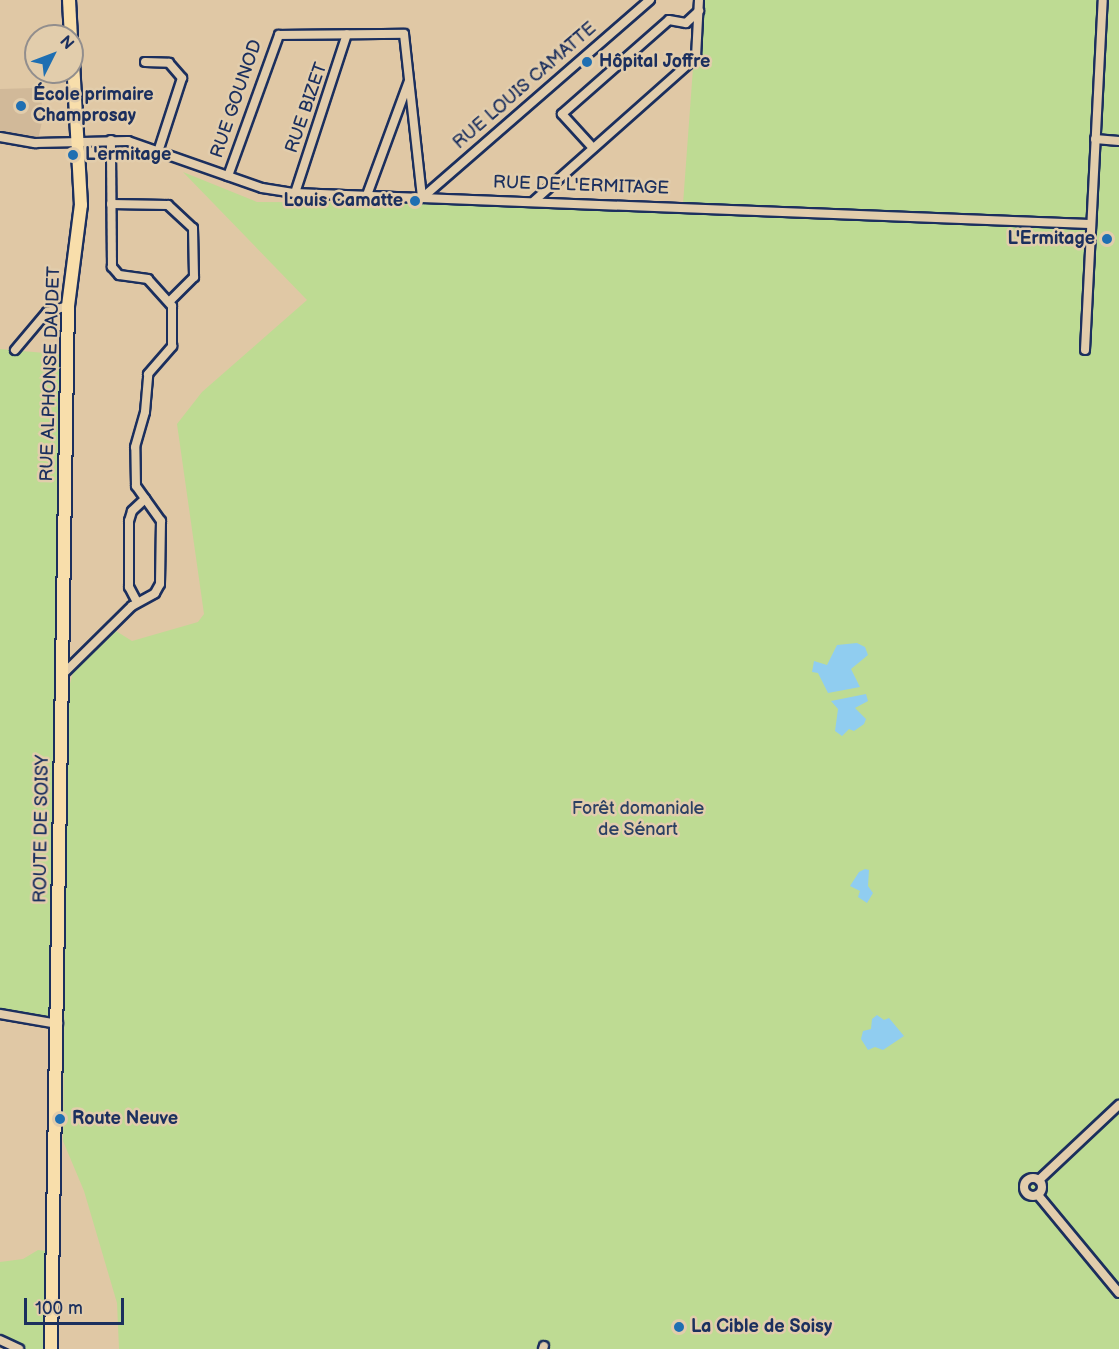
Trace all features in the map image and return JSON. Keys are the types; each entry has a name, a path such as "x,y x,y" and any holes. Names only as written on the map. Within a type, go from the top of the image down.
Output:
{"main road":[{"path":"69,0 70,24"},
{"name":"RUE ALPHONSE DAUDET","path":"63,635 68,306 81,205 80,142 75,84"},
{"name":"ROUTE DE SOISY","path":"51,1349 63,635"}],"street":[{"name":"RUE LOUIS CAMATTE","path":"422,198 650,0"},
{"path":"534,201 696,57 699,0"},
{"path":"1085,350 1089,224 1103,0"},
{"path":"593,148 562,114 669,20 686,23 699,11"},
{"path":"347,33 404,34 422,198"},
{"name":"RUE GOUNOD","path":"228,176 279,35 347,33"},
{"name":"RUE BIZET","path":"295,193 347,33"},
{"path":"146,63 169,63 182,78 158,152"},
{"path":"367,195 409,81"},
{"name":"RUE DE L'ERMITAGE","path":"0,137 35,143 128,141 261,188 295,193 1089,224"},
{"path":"1095,139 1119,141"},
{"path":"62,675 137,602 155,593 160,584 161,521 134,479 135,440 145,412 148,374 172,346 170,302 148,279 119,275 112,267 111,141"},
{"path":"111,204 168,205 193,228 194,277 170,302"},
{"path":"15,351 47,312 68,306"},
{"path":"137,602 129,587 129,521 132,511 145,499"},
{"path":"0,1014 58,1024"},
{"path":"1039,1180 1119,1105"},
{"path":"1038,1195 1028,1195 1024,1187 1030,1178 1039,1180"},
{"path":"1038,1195 1042,1189 1039,1180"},
{"path":"1038,1195 1119,1293"},
{"path":"0,1340 19,1349"}],"shaded area":[{"name":"École primaire Champrosay","path":"34,88 41,94 43,118 38,139 0,134 0,89"}],"green space":[{"name":"Forêt domaniale de Sénart","path":"698,0 1119,0 1119,1349 119,1349 117,1303 84,1191 63,1141 68,691 73,673 116,631 132,641 198,622 204,614 177,424 202,392 307,300 183,172 257,202 683,204"},
{"path":"0,349 67,355 58,1024 0,1013"},
{"path":"38,1250 46,1251 45,1349 24,1349 0,1337 0,1262 23,1259"}],"water":[{"path":"857,643 865,647 868,655 851,669 860,687 828,693 818,673 812,672 814,661 827,665 837,645"},
{"path":"866,694 868,701 855,708 866,719 864,724 854,731 849,729 842,736 835,731 838,709 831,701"},
{"path":"869,870 868,886 873,893 867,903 858,897 860,891 850,886 859,872"},
{"path":"877,1015 884,1020 889,1018 904,1036 883,1050 875,1047 868,1050 861,1039 863,1031 871,1029 872,1019"}],"place":[{"name":"Hôpital Joffre","path":"587,62"},
{"name":"École primaire Champrosay","path":"21,106"},
{"name":"L'ermitage","path":"73,155"},
{"name":"Louis Camatte","path":"415,201"},
{"name":"L'Ermitage","path":"1107,239"},
{"name":"Route Neuve","path":"60,1119"},
{"name":"La Cible de Soisy","path":"679,1327"}]}
